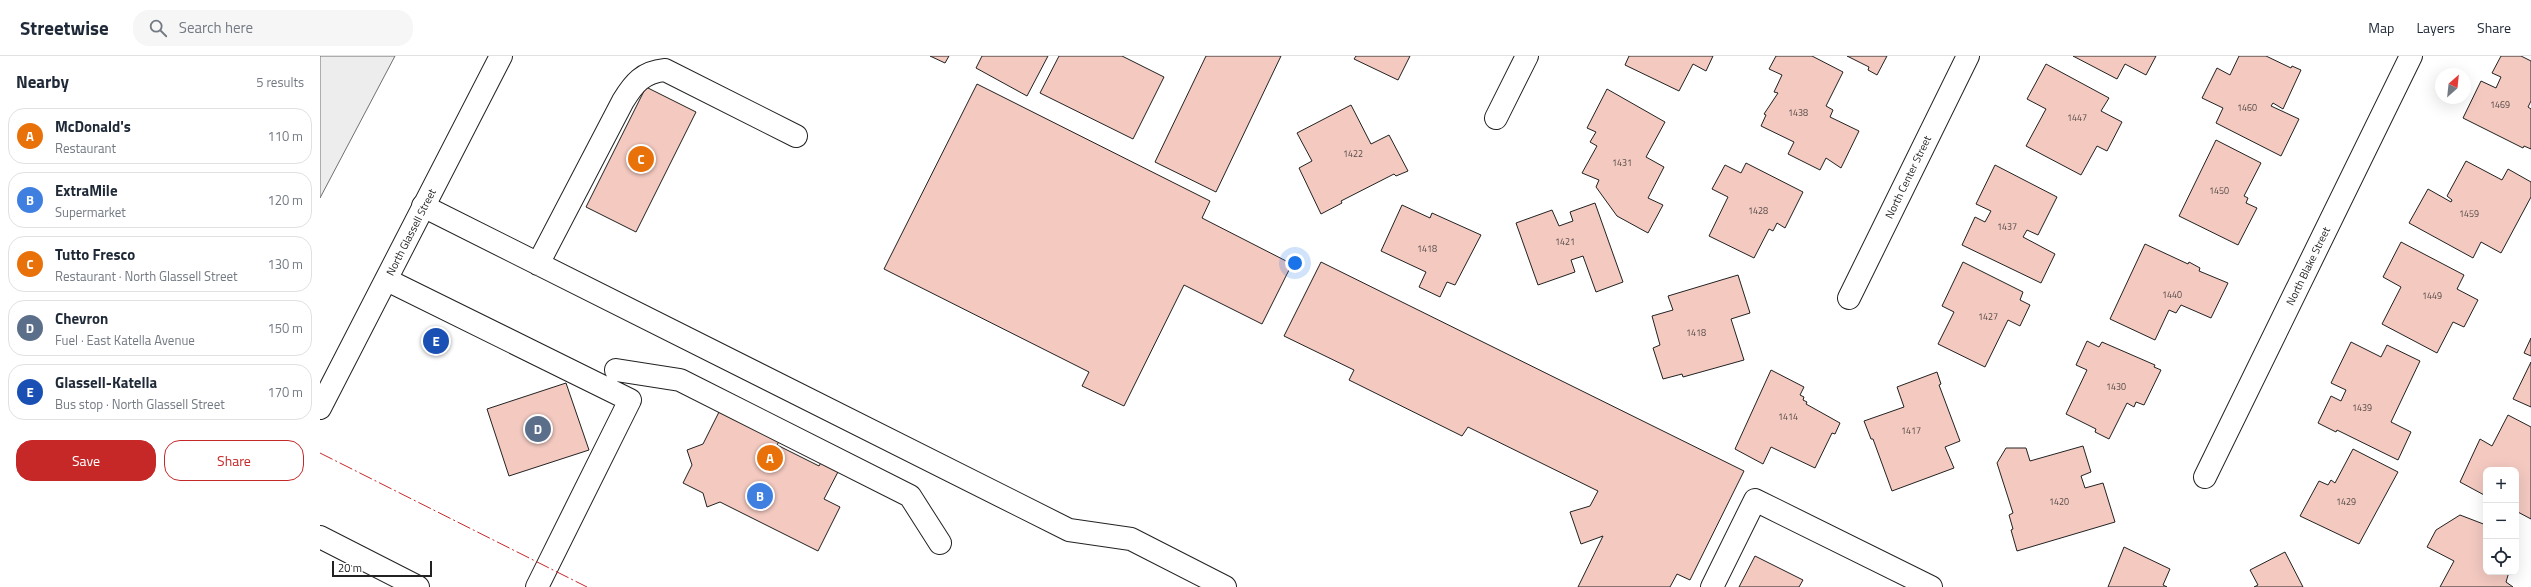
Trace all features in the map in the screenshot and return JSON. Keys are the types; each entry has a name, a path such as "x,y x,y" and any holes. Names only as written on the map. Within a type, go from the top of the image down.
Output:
{"street":[{"name":"North Glassell Street","path":"320,408 501,56"},
{"path":"1496,118 1527,56"},
{"name":"North Center Street","path":"1849,298 1968,56"},
{"name":"North Blake Street","path":"2205,477 2411,56"},
{"path":"538,264 634,82 652,71 665,70 796,136"},
{"path":"423,206 1069,530 1131,539 1226,587"},
{"path":"387,280 630,400 538,587"},
{"path":"616,370 680,380 910,496 940,543"},
{"path":"1712,587 1755,500 1931,587"},
{"path":"320,537 418,587"}],"shaded area":[{"path":"320,56 395,56 320,198"}],"building":[{"path":"930,56 949,56 945,63"},
{"path":"982,56 1048,56 1027,96 976,68"},
{"path":"1059,56 1122,56 1164,77 1133,139 1040,93"},
{"path":"1206,56 1281,56 1216,192 1155,162"},
{"path":"1356,56 1410,56 1398,80 1354,59"},
{"path":"1629,56 1713,56 1706,71 1693,64 1679,91 1625,65"},
{"path":"1776,56 1812,56 1843,72 1826,106 1833,110 1830,117 1859,131 1841,168 1826,158 1820,170 1788,154 1794,142 1761,126 1766,115 1764,114 1778,93 1774,92 1782,75 1769,69"},
{"path":"1847,56 1887,56 1877,75 1868,70 1869,67"},
{"path":"2073,56 2156,56 2146,75 2125,64 2117,79"},
{"path":"2239,56 2266,56 2291,68 2292,66 2301,70 2283,109 2273,103 2271,106 2299,119 2281,156 2216,123 2223,108 2202,98 2217,68 2230,75"},
{"path":"2501,56 2521,56 2531,61 2531,101 2528,107 2531,109 2531,149 2524,146 2523,148 2463,118 2481,81 2496,88 2501,77 2492,73"},
{"path":"2046,64 2109,98 2101,111 2122,122 2107,151 2097,146 2081,175 2026,146 2046,109 2027,99"},
{"path":"977,84 1210,201 1202,218 1292,264 1262,324 1184,285 1124,406 1082,386 1089,372 884,269"},
{"path":"646,87 696,112 636,232 586,207"},
{"path":"1607,89 1665,122 1646,157 1664,167 1648,198 1663,205 1648,233 1617,216 1596,187 1599,180 1582,173 1597,146 1590,142 1596,132 1587,128"},
{"path":"1351,105 1371,144 1389,135 1408,171 1396,176 1394,174 1341,201 1342,203 1321,214 1299,168 1312,161 1297,133"},
{"path":"2216,140 2261,163 2244,196 2248,198 2246,203 2257,208 2238,245 2179,216"},
{"path":"2466,161 2502,180 2508,169 2531,182 2531,197 2501,253 2481,242 2473,258 2409,223 2428,189 2451,202 2452,200 2447,196"},
{"path":"1746,163 1803,192 1785,228 1777,223 1773,231 1769,229 1754,258 1709,236 1728,197 1712,189 1725,165 1741,173"},
{"path":"1995,165 2057,197 2038,235 2027,230 2023,237 2055,254 2041,283 1962,245 1975,217 1985,222 1991,211 1976,204"},
{"path":"1595,203 1623,282 1596,292 1583,256 1571,260 1575,272 1538,285 1516,223 1552,210 1559,226 1573,221 1570,212"},
{"path":"1402,205 1430,218 1432,213 1481,235 1455,285 1447,282 1440,297 1419,287 1426,272 1381,251"},
{"path":"2401,242 2464,275 2457,289 2478,300 2464,327 2453,322 2437,353 2382,324 2401,287 2383,277"},
{"path":"2145,244 2188,264 2189,262 2200,268 2199,271 2228,283 2211,318 2181,305 2176,313 2169,310 2155,340 2110,319"},
{"path":"1321,262 1744,471 1690,580 1677,574 1670,587 1578,587 1603,536 1581,544 1570,512 1590,506 1598,491 1468,427 1462,436 1349,380 1354,370 1284,336"},
{"path":"1963,262 2023,292 2020,300 2030,305 2020,326 2008,320 1985,367 1938,344 1954,312 1942,306"},
{"path":"1738,275 1750,313 1731,319 1744,360 1683,377 1682,374 1663,379 1653,348 1660,345 1652,316 1673,310 1668,296"},
{"path":"2531,338 2531,356 2524,353"},
{"path":"2087,341 2099,347 2102,342 2155,365 2154,367 2161,370 2144,405 2136,402 2134,407 2127,403 2109,439 2095,432 2096,429 2066,414 2087,370 2076,365"},
{"path":"2351,342 2381,357 2387,345 2420,361 2391,422 2411,432 2398,460 2337,430 2336,432 2318,423 2331,396 2341,401 2346,390 2331,383"},
{"path":"2531,362 2531,407 2513,399"},
{"path":"1771,370 1804,387 1800,395 1804,397 1803,400 1807,402 1806,404 1840,423 1835,434 1832,433 1815,468 1771,447 1763,464 1735,449"},
{"path":"1937,372 1941,384 1939,385 1960,441 1945,447 1954,468 1892,491 1873,439 1871,439 1864,421 1904,407 1897,387"},
{"path":"566,383 589,450 509,476 487,409"},
{"path":"721,408 781,438 777,445 819,466 823,459 840,468 824,499 840,507 818,551 720,502 707,507 703,493 683,483 692,465 687,450 703,444"},
{"path":"2508,415 2531,427 2531,519 2519,513 2519,467 2483,467 2483,494 2460,482 2480,439 2492,446"},
{"path":"2083,446 2091,472 2081,476 2085,488 2103,483 2115,522 2017,551 2011,530 2013,529 2009,515 2013,513 1997,463 2006,448 2026,448 2030,461"},
{"path":"2353,449 2398,472 2359,544 2300,516 2319,481 2328,485 2331,480 2335,483"},
{"path":"2460,515 2483,524 2483,575 2508,575 2506,582 2513,587 2440,587 2454,561 2427,547 2436,530"},
{"path":"2124,547 2170,569 2163,585 2167,587 2108,587"},
{"path":"2285,552 2303,587 2254,587 2258,585 2250,570"},
{"path":"1755,556 1803,580 1799,587 1739,587"}],"power":[{"path":"320,453 587,587"}],"place":[{"name":"Tutto Fresco","path":"641,159"},
{"name":"Glassell-Katella","path":"436,341"},
{"name":"Chevron","path":"538,429"},
{"name":"McDonald's","path":"770,458"},
{"name":"ExtraMile","path":"760,496"}]}
